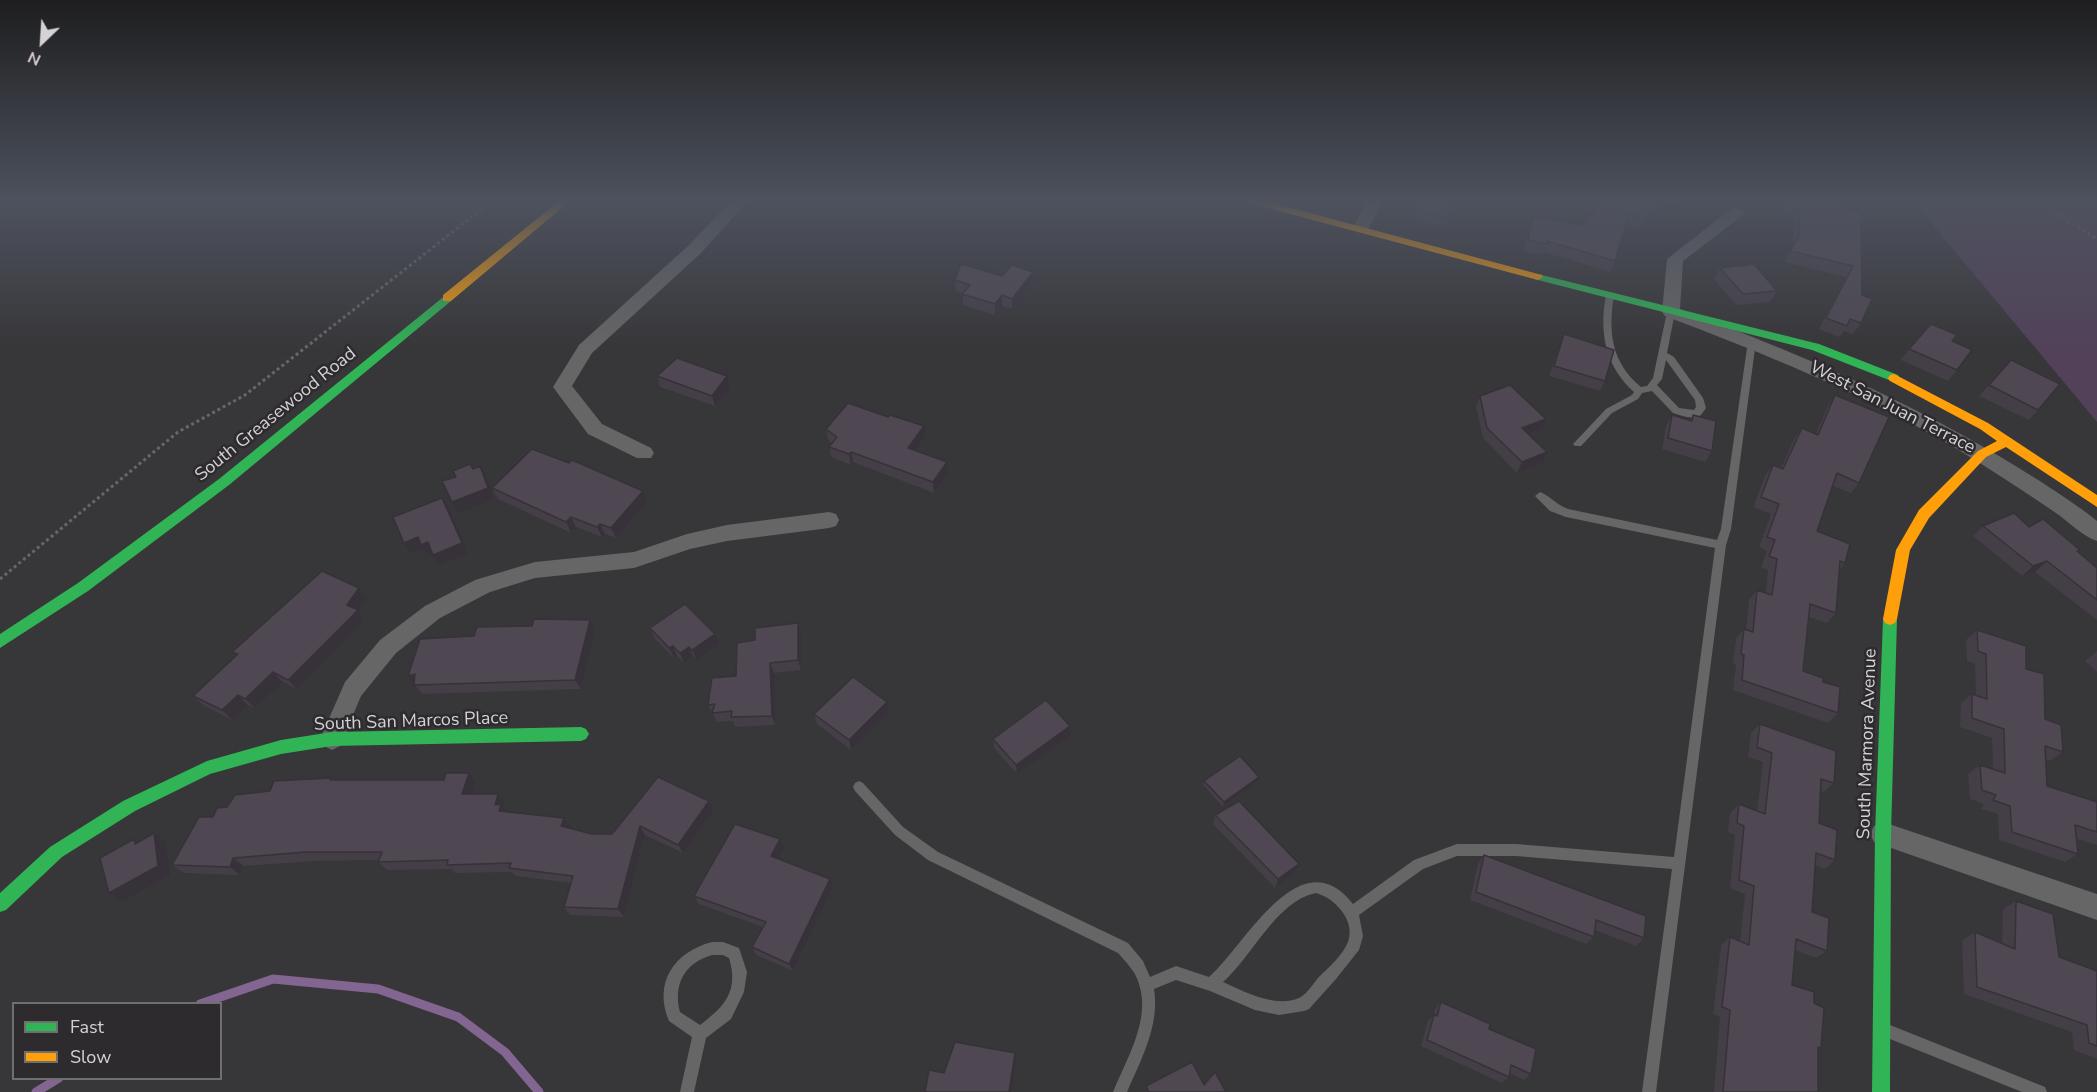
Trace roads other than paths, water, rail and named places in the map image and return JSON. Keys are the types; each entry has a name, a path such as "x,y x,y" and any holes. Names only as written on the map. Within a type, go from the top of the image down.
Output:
{"street":[{"name":"South Greasewood Road","path":"0,642 83,587 224,482 503,252"},
{"path":"644,453 595,429 562,387 585,349 692,252"},
{"name":"West San Juan Terrace","path":"1450,252 1671,312 1768,333 1861,363 1917,389 2006,442 2097,502"},
{"path":"1671,312 1675,259 1684,252"},
{"name":"West San Juan Terrace","path":"1671,312 1752,341 1898,407 1982,454 2097,533"},
{"name":"South Marmora Avenue","path":"1881,1092 1883,834 1890,615 1903,550 1924,514 1982,454 2006,442"},
{"path":"332,739 352,690 369,668 402,635 440,608 489,583 535,570 638,560 695,540 742,531 829,520"},
{"name":"South San Marcos Place","path":"0,904 56,852 129,806 207,768 281,747 332,739 581,734"},
{"path":"1883,834 2097,907"}],"lane":[{"path":"1610,295 1605,337 1624,380 1639,391"},
{"path":"1578,444 1609,411 1635,397 1639,391 1652,385 1657,379 1671,312"},
{"path":"1649,1092 1720,545 1726,529 1752,341"},
{"path":"1652,385 1676,411 1696,414 1701,408 1700,400 1671,359 1662,354"},
{"path":"1540,496 1554,508 1566,513 1720,545"},
{"path":"859,787 899,831 933,856 1123,948 1134,958 1147,985 1150,1015 1120,1092"},
{"path":"1352,912 1419,864 1457,850 1516,850 1677,863"},
{"path":"1147,985 1176,973 1211,984 1255,1003 1279,1008 1304,1004 1353,945 1356,931 1352,912 1327,890 1314,887 1290,898 1273,914 1226,972 1211,984"},
{"path":"687,1092 700,1034 726,1014 737,992 740,972 737,962 734,953 723,946 709,947 693,954 676,976 670,996 674,1016 700,1034"},
{"path":"1881,1028 2040,1092"}],"waterway":[{"path":"206,1002 273,979 378,989 458,1017 505,1052 539,1092"},
{"path":"36,1092 56,1080"}]}
